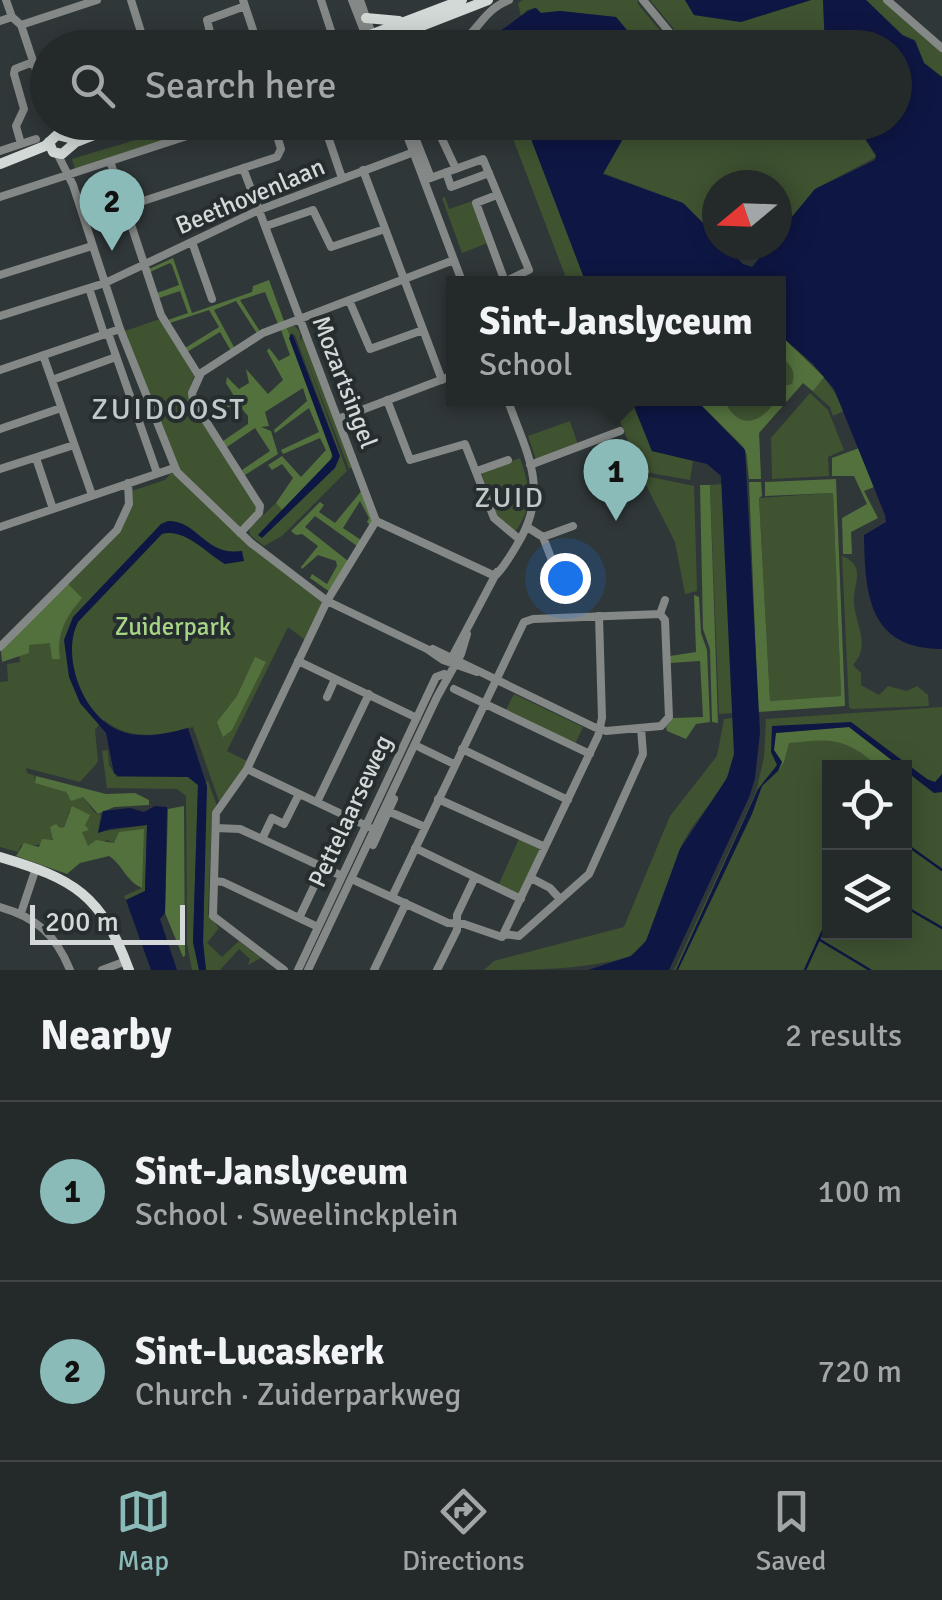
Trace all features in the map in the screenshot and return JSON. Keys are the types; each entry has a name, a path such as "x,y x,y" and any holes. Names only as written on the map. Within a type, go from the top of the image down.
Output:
{"main road":[{"path":"392,30 462,0"},
{"path":"410,30 493,2"},
{"path":"366,18 405,22"},
{"path":"0,164 22,150 58,141"},
{"path":"0,857 66,880 86,896 108,925 128,966"}],"street":[{"path":"6,0 12,17 21,24 30,52"},
{"path":"60,0 65,11"},
{"path":"21,24 97,0"},
{"path":"131,0 141,30"},
{"path":"321,0 331,30"},
{"path":"352,0 365,30"},
{"path":"360,0 368,30"},
{"path":"474,30 493,2 509,0"},
{"path":"644,0 668,30"},
{"path":"886,0 942,48"},
{"path":"210,30 207,20 244,3 253,30"},
{"path":"0,21 12,17"},
{"path":"22,150 16,126 24,109 14,74 15,69 30,63"},
{"path":"0,151 22,150 35,140"},
{"path":"0,197 175,140"},
{"path":"124,207 281,153 278,140"},
{"path":"329,140 342,178"},
{"path":"411,140 428,179"},
{"path":"413,140 460,276"},
{"path":"443,140 456,168"},
{"path":"58,141 120,329 174,468 240,533 327,601 600,729 665,725 669,717 665,620 660,614"},
{"name":"Beethovenlaan","path":"0,316 89,288 259,210 414,152"},
{"path":"428,179 483,158 529,270 514,276"},
{"path":"110,161 167,326 199,376"},
{"name":"Mozartsingel","path":"243,168 376,521"},
{"path":"363,170 442,380"},
{"path":"446,172 452,187 489,173"},
{"path":"497,195 476,203 497,276"},
{"path":"266,226 313,210 331,247 385,229"},
{"path":"192,242 212,300"},
{"path":"0,275 92,246"},
{"path":"240,533 259,513 260,506 193,400 199,376 263,333 454,260"},
{"path":"89,288 157,474"},
{"path":"348,300 370,349 423,330"},
{"path":"0,370 120,329"},
{"path":"43,356 92,495"},
{"path":"52,380 116,357"},
{"path":"338,419 446,379"},
{"path":"388,400 410,460 465,444 494,518 519,539"},
{"name":"Pettelaarseweg","path":"311,970 356,880 373,829 390,812 467,634 496,576 527,527 536,497 514,406"},
{"path":"0,429 62,408"},
{"path":"530,465 620,431"},
{"path":"0,469 74,445"},
{"path":"36,458 54,508"},
{"path":"477,472 508,460"},
{"path":"0,527 174,468"},
{"path":"1,643 117,530 129,504 128,483"},
{"path":"284,970 213,916 216,814 246,769 327,601 376,521 496,576"},
{"path":"544,537 573,526"},
{"path":"527,527 544,537 553,563"},
{"path":"660,614 665,600"},
{"path":"392,897 524,622 660,614"},
{"path":"503,936 600,729 599,616"},
{"path":"298,661 417,718"},
{"name":"Pettelaarseweg","path":"298,970 342,876 373,829 437,701 444,674 454,661"},
{"name":"Pettelaarseweg","path":"311,970 417,718 436,677 444,674"},
{"path":"326,697 336,678"},
{"path":"454,689 590,754"},
{"path":"317,802 368,694"},
{"path":"356,880 457,924 503,936 519,936 590,874 643,754 640,728"},
{"name":"Pettelaarseweg","path":"418,748 454,764"},
{"path":"462,750 568,800"},
{"path":"246,769 373,829"},
{"path":"262,839 272,818 284,824 299,794"},
{"path":"438,799 546,848"},
{"name":"Pettelaarseweg","path":"390,812 425,827"},
{"path":"298,918 346,816"},
{"path":"216,828 240,828 342,876"},
{"path":"415,848 521,898"},
{"path":"21,913 36,868"},
{"path":"436,970 475,876"},
{"path":"531,878 550,888 560,899"},
{"path":"214,881 318,927"},
{"path":"374,970 406,903"},
{"path":"0,907 21,913 48,932 70,970"},
{"path":"102,970 128,966"}],"green space":[{"path":"639,0 637,3 660,30 627,30 616,17 560,11 540,13 535,8 521,16 518,3"},
{"path":"650,0 685,0 694,15 740,22 811,0 823,0 824,30 673,30"},
{"path":"866,0 884,0 942,49 942,77 924,63 912,30 898,30"},
{"path":"135,140 168,140 75,169 72,159"},
{"path":"513,140 531,140 583,276 565,276"},
{"path":"622,140 866,140 876,157 815,189 792,217 792,170 702,170 702,222 683,203 603,173"},
{"path":"445,197 449,209 473,201 490,242 462,253 442,198"},
{"path":"173,258 192,313 252,292 253,286 269,280 284,321 278,324 265,292 240,300 261,333 258,335 236,301 214,310 235,349 231,351 220,332 187,352 185,348 219,327 209,310 170,323 168,320 188,313 180,291 159,298 157,293 179,285 172,265 150,272 149,269"},
{"name":"Zuiderpark","path":"160,319 194,376 189,393 257,506 236,534 323,603 305,640 288,627 227,751 247,761 220,804 193,727 136,734 104,720 95,729 98,762 80,782 26,768 34,778 66,792 68,797 83,797 101,815 98,832 147,825 145,891 126,900 124,896 142,888 118,840 88,847 82,833 86,822 69,811 63,828 53,839 39,845 21,845 18,852 0,847 0,682 8,681 7,664 20,662 19,653 1,651 112,538 132,491 165,480 177,466 125,331"},
{"path":"294,325 300,332 300,342 303,334 353,467 349,469 303,350 347,471 282,536 264,546 250,535 249,529 276,503 282,510 258,534 340,456 295,335 289,334 287,328"},
{"path":"287,328 332,454 330,463 282,510 276,503 293,478 282,464 272,470 268,465 282,456 301,477 326,450 320,438 283,454 281,450 319,432 309,408 275,433 307,401 303,388 265,412 269,426 261,427 271,431 278,454 245,475 242,470 270,451 255,428 227,447 223,441 248,424 248,416 237,403 216,414 208,410 234,396 226,383 227,377 239,389 249,383 246,369 268,394 283,380 267,351 269,348 279,361 290,355 281,330"},
{"path":"786,340 824,378 844,411 833,416 830,407 803,383 786,402"},
{"path":"786,341 824,377 813,391 803,383 786,402 786,386 793,379 786,362"},
{"path":"810,393 828,410 844,450 828,457 829,476 772,479 771,438"},
{"path":"615,406 634,406 652,451 693,461 690,480 639,471"},
{"path":"702,406 783,406 759,433 761,479 749,479 745,450"},
{"path":"702,406 728,406 747,421 764,415 771,407 783,406 759,433 761,479 749,479 743,446"},
{"path":"570,421 578,445 536,460 528,436"},
{"path":"859,448 874,487 864,491 878,518 851,532 852,554 843,554 842,518 867,504 854,476 832,476 832,458"},
{"path":"520,458 528,505 515,532 498,518 481,472"},
{"path":"641,475 694,486 697,591 685,594 675,542"},
{"path":"836,479 845,706 758,712 749,482 761,482 770,701 841,696 833,493 765,496 765,482"},
{"path":"723,484 733,713 719,714 710,485"},
{"path":"700,485 710,485 718,723 712,722 710,649 703,629"},
{"path":"363,489 374,517 370,525 360,501 343,528 361,540 357,546 315,516 305,527 348,561 330,592 310,578 312,574 327,584 336,561 318,555 302,569 318,546 291,531 320,502 324,505 319,512 335,523"},
{"path":"833,493 841,696 770,701 759,498"},
{"path":"842,556 857,571 854,604 862,643 853,665 861,673 861,685 879,695 888,686 907,691 917,686 928,695 929,706 849,707"},
{"path":"67,583 82,598 64,626 59,641 60,659 52,659 50,643 29,645 29,653 2,662 1,651"},
{"path":"694,595 699,597 701,633 707,650 710,722 696,724 686,739 666,727 673,718 703,717 700,661 670,663 670,656 696,652"},
{"path":"255,657 266,662 232,730 223,737 217,722 237,696"},
{"path":"514,694 583,727 575,744 505,712"},
{"path":"942,707 942,970 674,970 756,792 764,757 766,719"},
{"path":"733,718 730,771 685,839 654,925 638,950 628,957 593,965 484,970 494,961 624,927 670,816 717,756 724,719"},
{"path":"849,727 892,760 871,760 844,744 829,741 789,743 784,762 778,771 782,762 774,750 775,733"},
{"path":"108,750 109,765 117,777 188,777 198,785 193,942 199,970 192,970 187,943 186,796 177,789 107,788 102,751"},
{"path":"36,776 106,794 135,793 149,800 149,805 114,807 98,814 83,797 71,801 66,792 35,783"},
{"path":"208,781 217,806 212,815 208,914 219,928 207,943 222,957 239,941 261,958 248,965 250,959 239,949 220,970 206,970 203,950"},
{"path":"72,806 90,815 85,825 89,830 82,832 88,846 96,840 114,843 119,832 144,829 142,888 109,856 80,863 67,874 16,856 24,843 39,847 42,839 53,840 50,827 64,827"},
{"path":"184,806 183,957 165,913 168,809"},
{"path":"519,839 541,850 519,895 498,886"}],"shaded area":[{"path":"685,0 811,0 741,22 694,15"},
{"path":"823,0 866,0 897,30 824,30"},
{"path":"536,8 541,13 560,11 616,17 627,30 501,30"},
{"path":"912,40 924,63 942,77 942,649 899,639 876,614 866,577 864,535 886,522 885,515 834,389 786,340 786,276 583,276 531,140 622,140 603,174 683,203 702,222 702,260 739,260 752,267 758,260 792,260 792,217 815,189 875,160 866,140 912,140"},
{"path":"292,333 340,456 335,468 262,538 258,535 333,457 289,338"},
{"path":"634,406 702,406 745,450 760,732 755,778 669,970 588,970 631,956 646,941 680,849 727,778 734,754 721,476 707,464 652,451"},
{"path":"168,521 187,526 219,548 242,551 244,561 225,564 187,538 162,534 78,622 72,651 78,683 105,722 135,735 188,728 207,786 203,941 206,970 199,970 193,942 198,785 188,777 114,773 106,733 80,703 69,677 64,640 73,617"},
{"path":"851,722 902,760 892,760 849,727 776,733 774,750 782,762 762,786 676,970 758,789 777,765 771,752 772,726"},
{"path":"912,768 935,782 942,774 942,792 934,793 912,776"},
{"path":"155,806 167,807 165,913 160,919 177,970 151,970 126,900 145,891 147,825 98,833 103,811 130,808 144,812"}],"waterway":[{"path":"912,849 942,870"},
{"path":"912,911 942,928"},
{"path":"805,970 822,933"},
{"path":"820,940 870,970"}],"place":[{"name":"Sint-Lucaskerk","path":"112,251"},
{"name":"Sint-Janslyceum","path":"616,521"}],"district":[{"name":"ZUIDOOST","path":"169,409"},
{"name":"ZUID","path":"510,498"}]}
